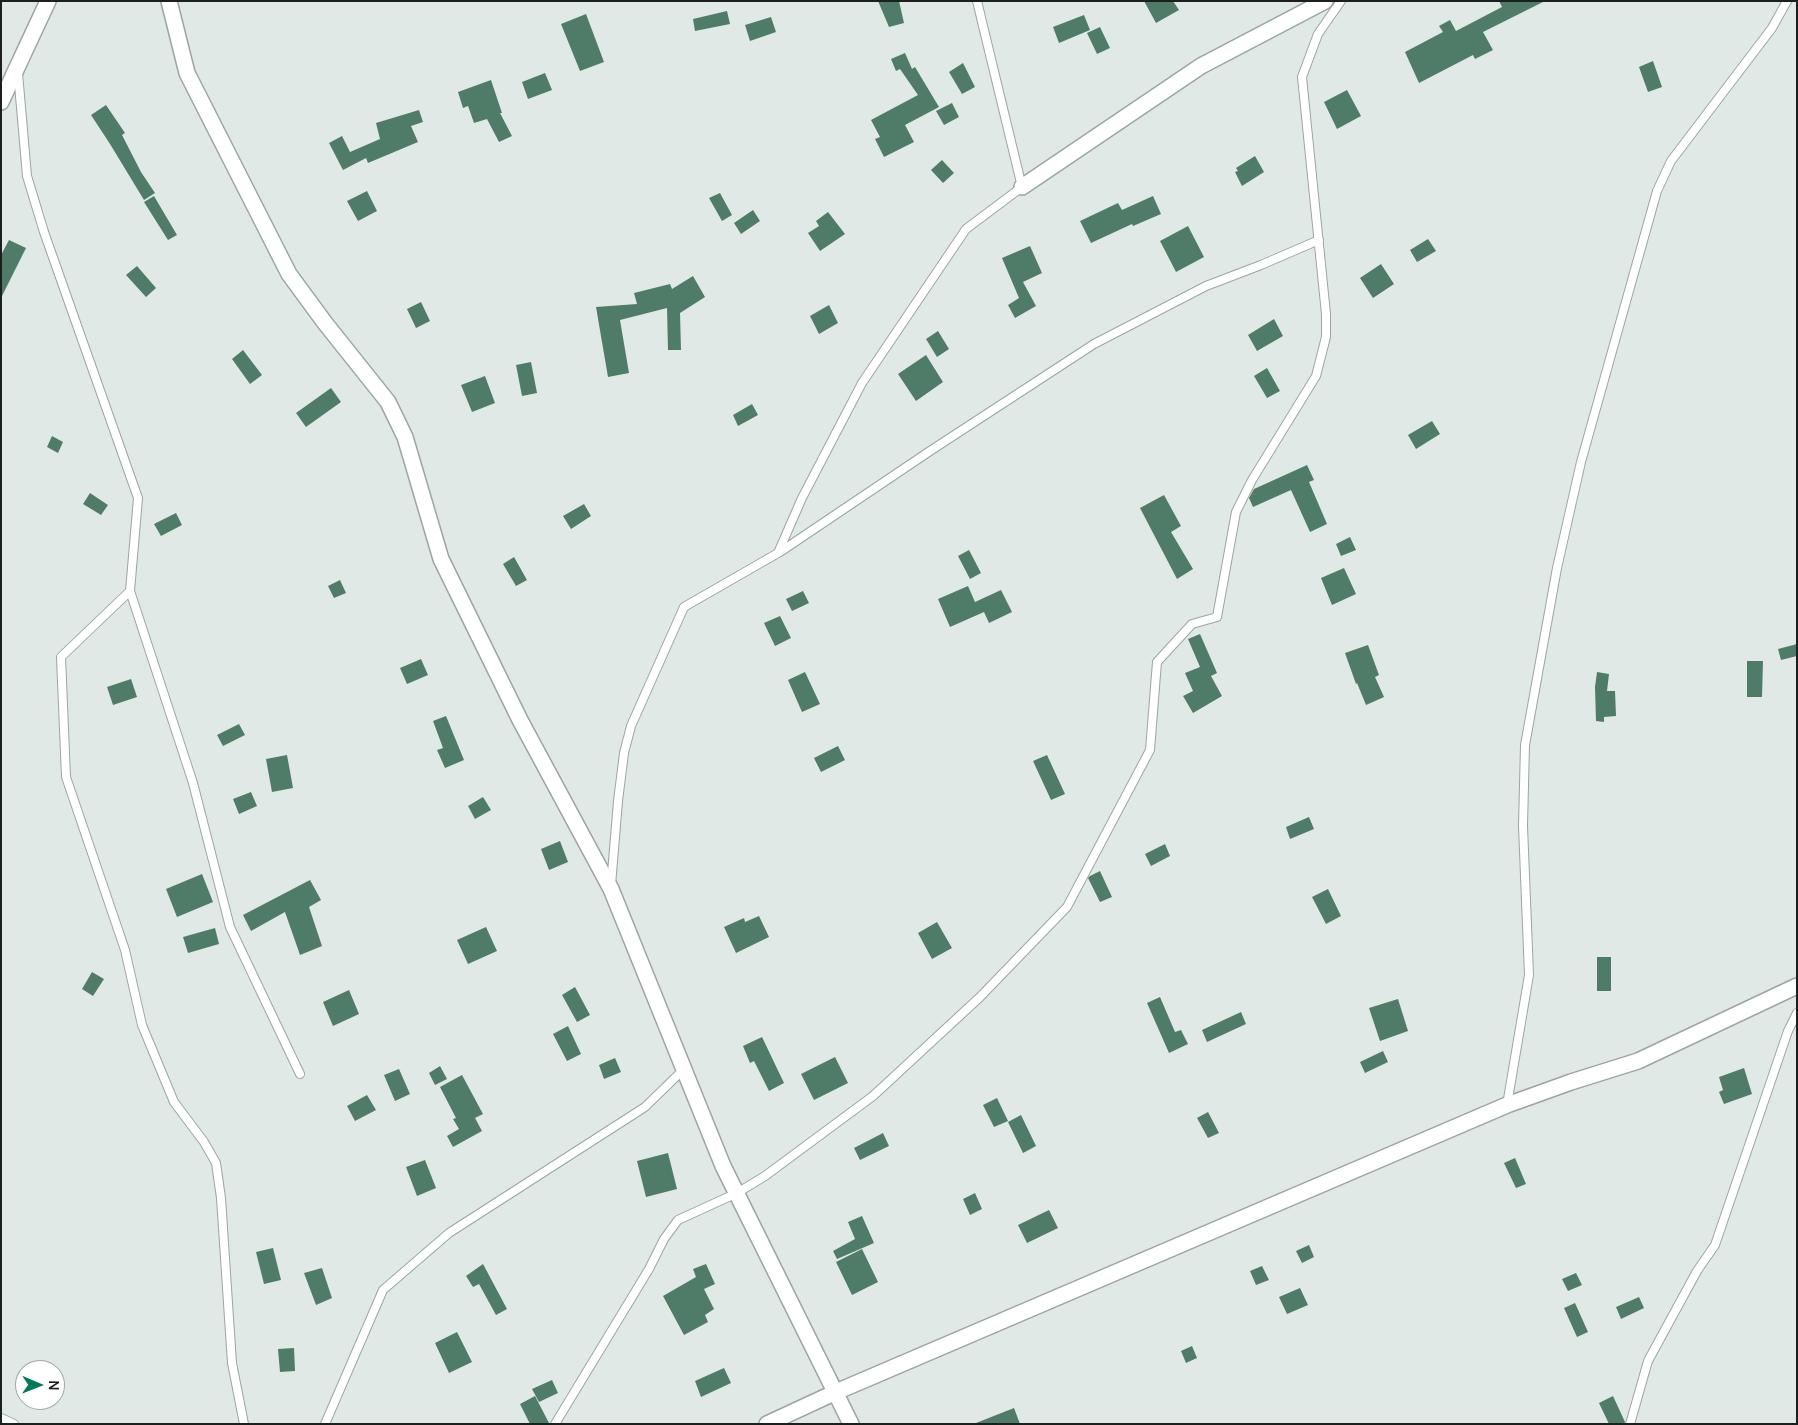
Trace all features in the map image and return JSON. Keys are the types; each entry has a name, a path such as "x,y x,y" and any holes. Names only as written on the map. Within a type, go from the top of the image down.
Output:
{"street":[{"path":"1,102 48,1"},
{"path":"169,1 187,73 289,274 325,323 388,402 405,437 441,558 520,720 611,889 723,1166 851,1424"},
{"path":"1022,187 1201,66 1325,1"},
{"path":"766,1424 836,1392 1507,1105 1638,1061 1797,986"}],"lane":[{"path":"778,553 802,498 867,375 966,229 1022,187 977,1"},
{"path":"555,1424 664,1239 678,1220 737,1193 765,1176 873,1096 980,997 1067,907 1150,750 1157,662 1192,624 1217,617 1236,512 1252,480 1316,376 1326,337 1326,314 1302,77 1318,34 1341,1"},
{"path":"1507,1105 1529,975 1523,826 1524,745 1557,568 1581,462 1657,191 1671,161 1772,28 1787,1"},
{"path":"17,68 27,176 44,232 138,498 130,591 193,783 230,927 300,1074"},
{"path":"611,889 624,753 631,726 684,606 778,553 1094,344 1206,286 1319,240"},
{"path":"130,591 60,656 66,777 124,950 142,1025 174,1102 204,1142 216,1163 221,1198 232,1363 244,1424"},
{"path":"1630,1424 1648,1361 1697,1271 1714,1245 1788,1031 1797,1013"},
{"path":"325,1424 383,1290 449,1233 645,1107 684,1069"},
{"path":"1,1418 14,1424"}],"building":[{"path":"878,1 899,1 904,23 889,27"},
{"path":"1144,1 1173,1 1179,10 1156,23"},
{"path":"1499,1 1545,1 1483,32 1493,50 1475,59 1473,55 1419,83 1405,52 1443,32 1439,26 1450,20 1456,31 1502,7"},
{"path":"727,11 730,24 695,31 693,19"},
{"path":"586,14 604,62 580,71 561,24"},
{"path":"1084,15 1090,30 1059,43 1053,27"},
{"path":"771,17 776,32 750,41 745,25"},
{"path":"1100,27 1110,48 1097,54 1087,33"},
{"path":"905,53 912,69 915,67 939,107 905,125 914,142 884,157 875,139 880,137 871,120 918,95 900,69 896,71 891,59"},
{"path":"1653,61 1662,87 1648,92 1639,67"},
{"path":"963,63 975,87 962,94 949,72"},
{"path":"545,73 552,90 528,99 522,82"},
{"path":"491,80 502,113 500,113 512,136 499,142 487,119 474,123 468,106 463,108 458,92"},
{"path":"1347,90 1361,116 1337,129 1324,102"},
{"path":"952,103 959,117 944,125 936,111"},
{"path":"106,105 125,133 122,135 141,172 155,193 144,200 91,115"},
{"path":"419,110 423,122 411,126 418,142 368,163 366,158 343,170 329,143 342,136 350,152 380,139 376,123"},
{"path":"1255,156 1264,172 1242,186 1235,172 1238,171 1236,168"},
{"path":"942,160 954,173 943,183 931,170"},
{"path":"367,191 377,211 358,221 347,201"},
{"path":"720,193 732,215 722,221 709,198"},
{"path":"154,196 177,235 168,240 144,202"},
{"path":"1153,196 1161,214 1133,226 1132,224 1091,243 1080,221 1118,203 1122,210"},
{"path":"753,210 760,221 741,234 734,223"},
{"path":"828,212 845,234 820,251 808,233 819,226 816,221"},
{"path":"1188,226 1204,257 1176,272 1160,241"},
{"path":"1428,239 1436,251 1417,262 1410,250"},
{"path":"9,240 26,248 1,298 1,255"},
{"path":"1030,246 1042,273 1023,282 1036,306 1015,318 1008,305 1019,298 1002,258"},
{"path":"1381,264 1394,284 1373,298 1360,278"},
{"path":"137,266 156,288 146,297 126,275"},
{"path":"693,276 705,297 680,313 681,350 668,350 667,308 620,320 629,373 608,377 596,307 637,304 634,293 670,284 672,289"},
{"path":"421,302 430,321 416,328 407,309"},
{"path":"829,305 838,323 819,334 810,316"},
{"path":"1274,319 1283,336 1257,351 1248,335"},
{"path":"938,331 949,349 937,357 926,339"},
{"path":"243,350 262,375 250,384 232,359"},
{"path":"926,355 943,382 916,401 898,374"},
{"path":"531,362 537,393 522,396 516,365"},
{"path":"1267,368 1280,391 1267,398 1254,376"},
{"path":"485,376 495,403 472,412 461,385"},
{"path":"331,388 341,402 306,427 296,413"},
{"path":"752,404 758,415 738,426 733,415"},
{"path":"1432,421 1440,434 1416,449 1408,435"},
{"path":"52,436 63,442 58,453 47,447"},
{"path":"1307,465 1314,480 1309,482 1327,524 1310,532 1291,490 1253,507 1249,498 1254,489"},
{"path":"90,493 108,505 101,515 83,504"},
{"path":"1164,495 1181,526 1171,532 1193,569 1177,579 1140,508"},
{"path":"584,504 591,516 571,529 563,516"},
{"path":"176,513 182,525 161,536 154,524"},
{"path":"1350,537 1356,550 1341,556 1336,544"},
{"path":"969,550 981,573 970,579 958,556"},
{"path":"514,557 527,580 516,586 503,564"},
{"path":"1344,568 1356,594 1332,605 1321,578"},
{"path":"340,580 346,593 334,598 328,586"},
{"path":"968,586 975,602 1001,590 1012,612 989,623 984,612 950,627 938,599"},
{"path":"803,591 809,603 792,611 786,599"},
{"path":"780,616 791,638 775,646 764,623"},
{"path":"1200,634 1217,673 1211,676 1222,696 1193,713 1183,696 1193,691 1185,673 1200,667 1188,639"},
{"path":"1797,644 1797,656 1781,660 1778,649"},
{"path":"1368,645 1379,675 1375,677 1384,697 1366,705 1345,653"},
{"path":"421,659 428,675 407,684 400,668"},
{"path":"1747,661 1763,661 1762,697 1747,697"},
{"path":"805,672 820,704 802,712 788,680"},
{"path":"1597,672 1609,674 1607,691 1615,691 1616,716 1604,717 1604,722 1596,721 1595,687"},
{"path":"131,679 137,697 113,705 107,687"},
{"path":"446,716 464,760 445,768 437,750 443,748 433,721"},
{"path":"239,724 245,735 223,746 217,735"},
{"path":"838,746 845,760 821,772 814,758"},
{"path":"287,755 293,788 272,792 266,759"},
{"path":"1047,755 1065,794 1051,800 1033,761"},
{"path":"251,792 257,806 239,814 233,799"},
{"path":"483,797 491,810 475,819 468,806"},
{"path":"1309,817 1314,829 1290,839 1286,827"},
{"path":"560,841 568,862 549,870 541,849"},
{"path":"1165,844 1170,856 1151,866 1145,854"},
{"path":"1100,871 1112,897 1100,902 1088,878"},
{"path":"202,874 213,902 177,917 166,889"},
{"path":"310,880 321,900 309,907 322,946 300,955 285,912 251,931 243,915"},
{"path":"1328,889 1341,916 1326,924 1312,897"},
{"path":"759,916 769,937 736,953 724,927 744,918 745,922"},
{"path":"937,922 952,948 932,959 918,933"},
{"path":"486,927 497,951 468,964 457,940"},
{"path":"215,928 219,944 188,953 183,937"},
{"path":"1597,957 1611,957 1611,991 1597,991"},
{"path":"92,972 104,979 93,996 82,989"},
{"path":"575,987 590,1015 577,1022 562,995"},
{"path":"349,990 359,1014 333,1026 323,1002"},
{"path":"1160,997 1175,1032 1181,1030 1188,1044 1169,1053 1147,1003"},
{"path":"1398,999 1408,1031 1380,1041 1369,1008"},
{"path":"1241,1012 1246,1024 1207,1042 1202,1030"},
{"path":"568,1026 581,1054 567,1061 553,1034"},
{"path":"762,1037 784,1083 769,1091 754,1061 750,1063 743,1046"},
{"path":"1383,1051 1388,1062 1365,1073 1360,1062"},
{"path":"835,1057 848,1083 814,1100 801,1074"},
{"path":"615,1058 621,1072 604,1079 599,1065"},
{"path":"440,1066 447,1079 435,1085 429,1073"},
{"path":"1744,1068 1752,1094 1724,1104 1719,1092 1723,1090 1719,1077"},
{"path":"399,1069 410,1094 395,1101 384,1075"},
{"path":"462,1075 483,1114 475,1118 482,1131 453,1147 447,1136 459,1129 453,1119 456,1118 440,1087"},
{"path":"367,1095 376,1110 355,1121 347,1106"},
{"path":"997,1098 1008,1121 994,1127 983,1105"},
{"path":"1208,1112 1219,1133 1208,1138 1197,1118"},
{"path":"1021,1115 1036,1146 1023,1153 1008,1122"},
{"path":"883,1133 889,1146 860,1160 854,1148"},
{"path":"668,1153 677,1189 646,1197 637,1161"},
{"path":"1515,1158 1526,1184 1516,1188 1504,1163"},
{"path":"425,1160 436,1188 417,1196 406,1167"},
{"path":"975,1193 982,1209 970,1215 963,1199"},
{"path":"1049,1210 1058,1228 1027,1243 1018,1225"},
{"path":"862,1216 874,1243 837,1259 833,1251 855,1239 848,1222"},
{"path":"1309,1245 1314,1257 1302,1263 1296,1251"},
{"path":"273,1248 281,1280 264,1284 256,1252"},
{"path":"862,1249 878,1282 852,1295 836,1262"},
{"path":"483,1264 507,1309 496,1315 479,1284 473,1287 466,1276"},
{"path":"706,1264 715,1284 704,1289 714,1309 705,1315 708,1322 684,1335 663,1296 696,1277 693,1269"},
{"path":"1262,1266 1269,1280 1256,1285 1250,1271"},
{"path":"322,1268 332,1298 316,1305 304,1273"},
{"path":"1576,1273 1582,1285 1568,1291 1562,1279"},
{"path":"1300,1288 1308,1305 1287,1314 1279,1297"},
{"path":"1639,1297 1644,1308 1621,1319 1616,1307"},
{"path":"1575,1303 1588,1332 1577,1337 1564,1308"},
{"path":"457,1332 472,1362 449,1373 435,1343"},
{"path":"1192,1346 1197,1358 1186,1363 1181,1351"},
{"path":"294,1348 295,1371 280,1372 278,1349"},
{"path":"724,1368 731,1383 701,1397 695,1381"},
{"path":"552,1380 558,1393 539,1402 532,1389"},
{"path":"535,1396 549,1424 530,1424 520,1404"},
{"path":"1613,1396 1625,1422 1624,1424 1609,1424 1599,1403"},
{"path":"1014,1408 1020,1424 976,1424 976,1423"}]}
